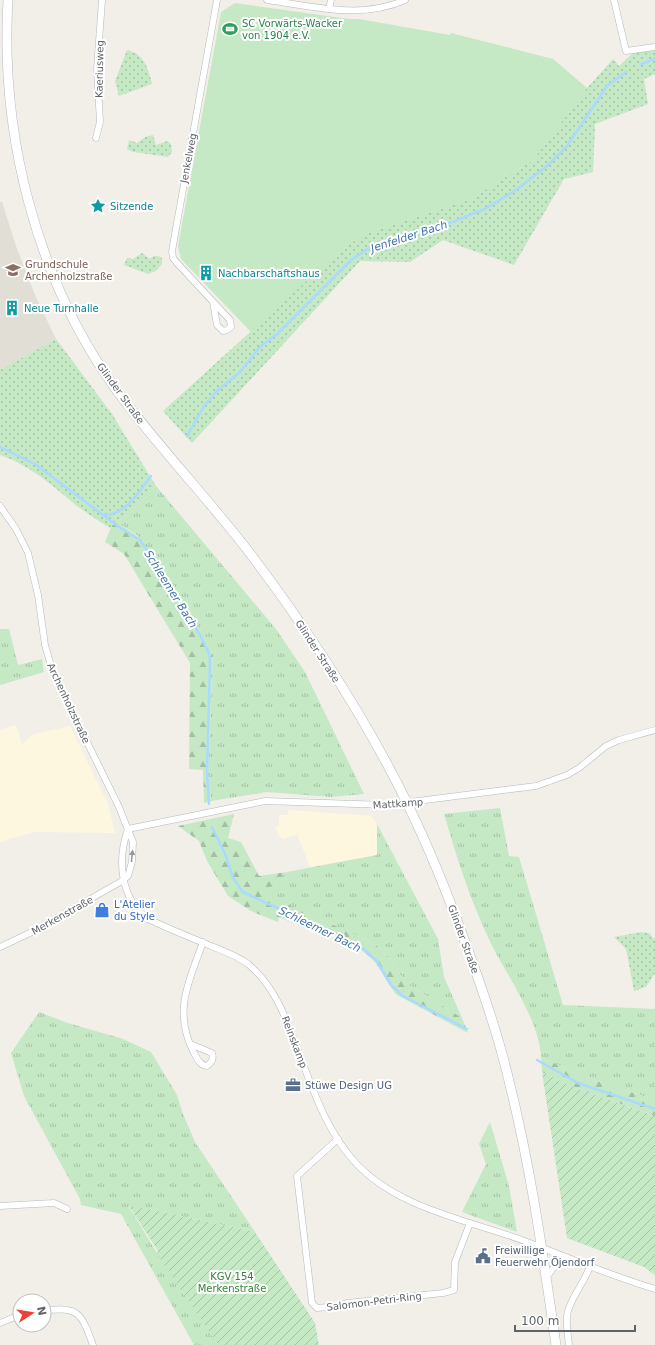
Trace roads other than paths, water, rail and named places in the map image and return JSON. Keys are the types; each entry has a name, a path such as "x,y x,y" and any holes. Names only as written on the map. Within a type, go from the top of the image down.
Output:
{"main road":[{"name":"Glinder Straße","path":"8,0 9,69 19,159 39,234 64,298 87,342 115,388 251,555 314,643 367,728 407,803 451,904 494,1026 519,1123 542,1248 556,1345"}],"street":[{"name":"Kaeriusweg","path":"96,138 100,122 97,69 102,0"},
{"name":"Jenkelweg","path":"213,302 177,263 172,251 217,0"},
{"path":"266,0 346,12 378,9 405,0"},
{"path":"329,9 331,0"},
{"path":"614,0 626,51 655,47"},
{"name":"Archenholzstraße","path":"0,506 16,528 28,554 38,595 45,645 55,677 119,807 133,842 133,855 128,876 122,881"},
{"name":"Mattkamp","path":"128,829 265,801 291,800 375,805 407,803 541,785 558,779 579,768 599,752 619,740 655,730"},
{"path":"122,881 121,871 124,839 128,829"},
{"name":"Reinskamp","path":"122,881 139,913 148,920 231,954 247,963 264,980 276,996 285,1014 325,1118 353,1159 373,1179 398,1194 434,1210 655,1289"},
{"name":"Merkenstraße","path":"0,947 32,932 122,881"},
{"path":"190,1044 183,1018 183,1005 186,988 203,942"},
{"name":"Salomon-Petri-Ring","path":"338,1139 297,1176 312,1303 317,1308 338,1306 347,1303 443,1293 454,1290 455,1262 470,1223"},
{"path":"0,1206 54,1203 67,1209"},
{"path":"546,1278 557,1262 566,1258"},
{"path":"569,1345 568,1312 574,1297 587,1276 590,1266"},
{"path":"52,1310 60,1308 72,1310 77,1313 84,1322 93,1345"},
{"path":"0,1324 12,1319"}],"waterway":[{"name":"Jenfelder Bach","path":"641,64 655,59"},
{"name":"Jenfelder Bach","path":"187,436 204,406 217,391 239,373 260,347 278,333 351,260 369,248 452,222 485,209 516,190 547,166 567,146 607,86 626,72"},
{"name":"Schleemer Bach","path":"0,447 35,464 119,527 140,540 200,635 209,653 210,661 207,773 209,804"},
{"name":"Jenfelder Bach","path":"103,515 118,512 125,507 131,502 151,476"},
{"name":"Schleemer Bach","path":"212,827 226,856 233,878 243,892 361,947 376,960 391,985 403,996 467,1029"},
{"name":"Schleemer Bach","path":"537,1060 578,1083 655,1109"}],"place":[{"name":"SC Vorwärts-Wacker von 1904 e.V.","path":"230,29"},
{"name":"Sitzende","path":"98,206"},
{"name":"Grundschule Archenholzstraße","path":"13,270"},
{"name":"Nachbarschaftshaus","path":"206,273"},
{"name":"Neue Turnhalle","path":"12,308"},
{"name":"L'Atelier du Style","path":"102,910"},
{"name":"Stüwe Design UG","path":"293,1085"},
{"name":"Freiwillige Feuerwehr Öjendorf","path":"483,1256"}],"park label":[{"name":"KGV 154 Merkenstraße","path":"232,1282"}]}
